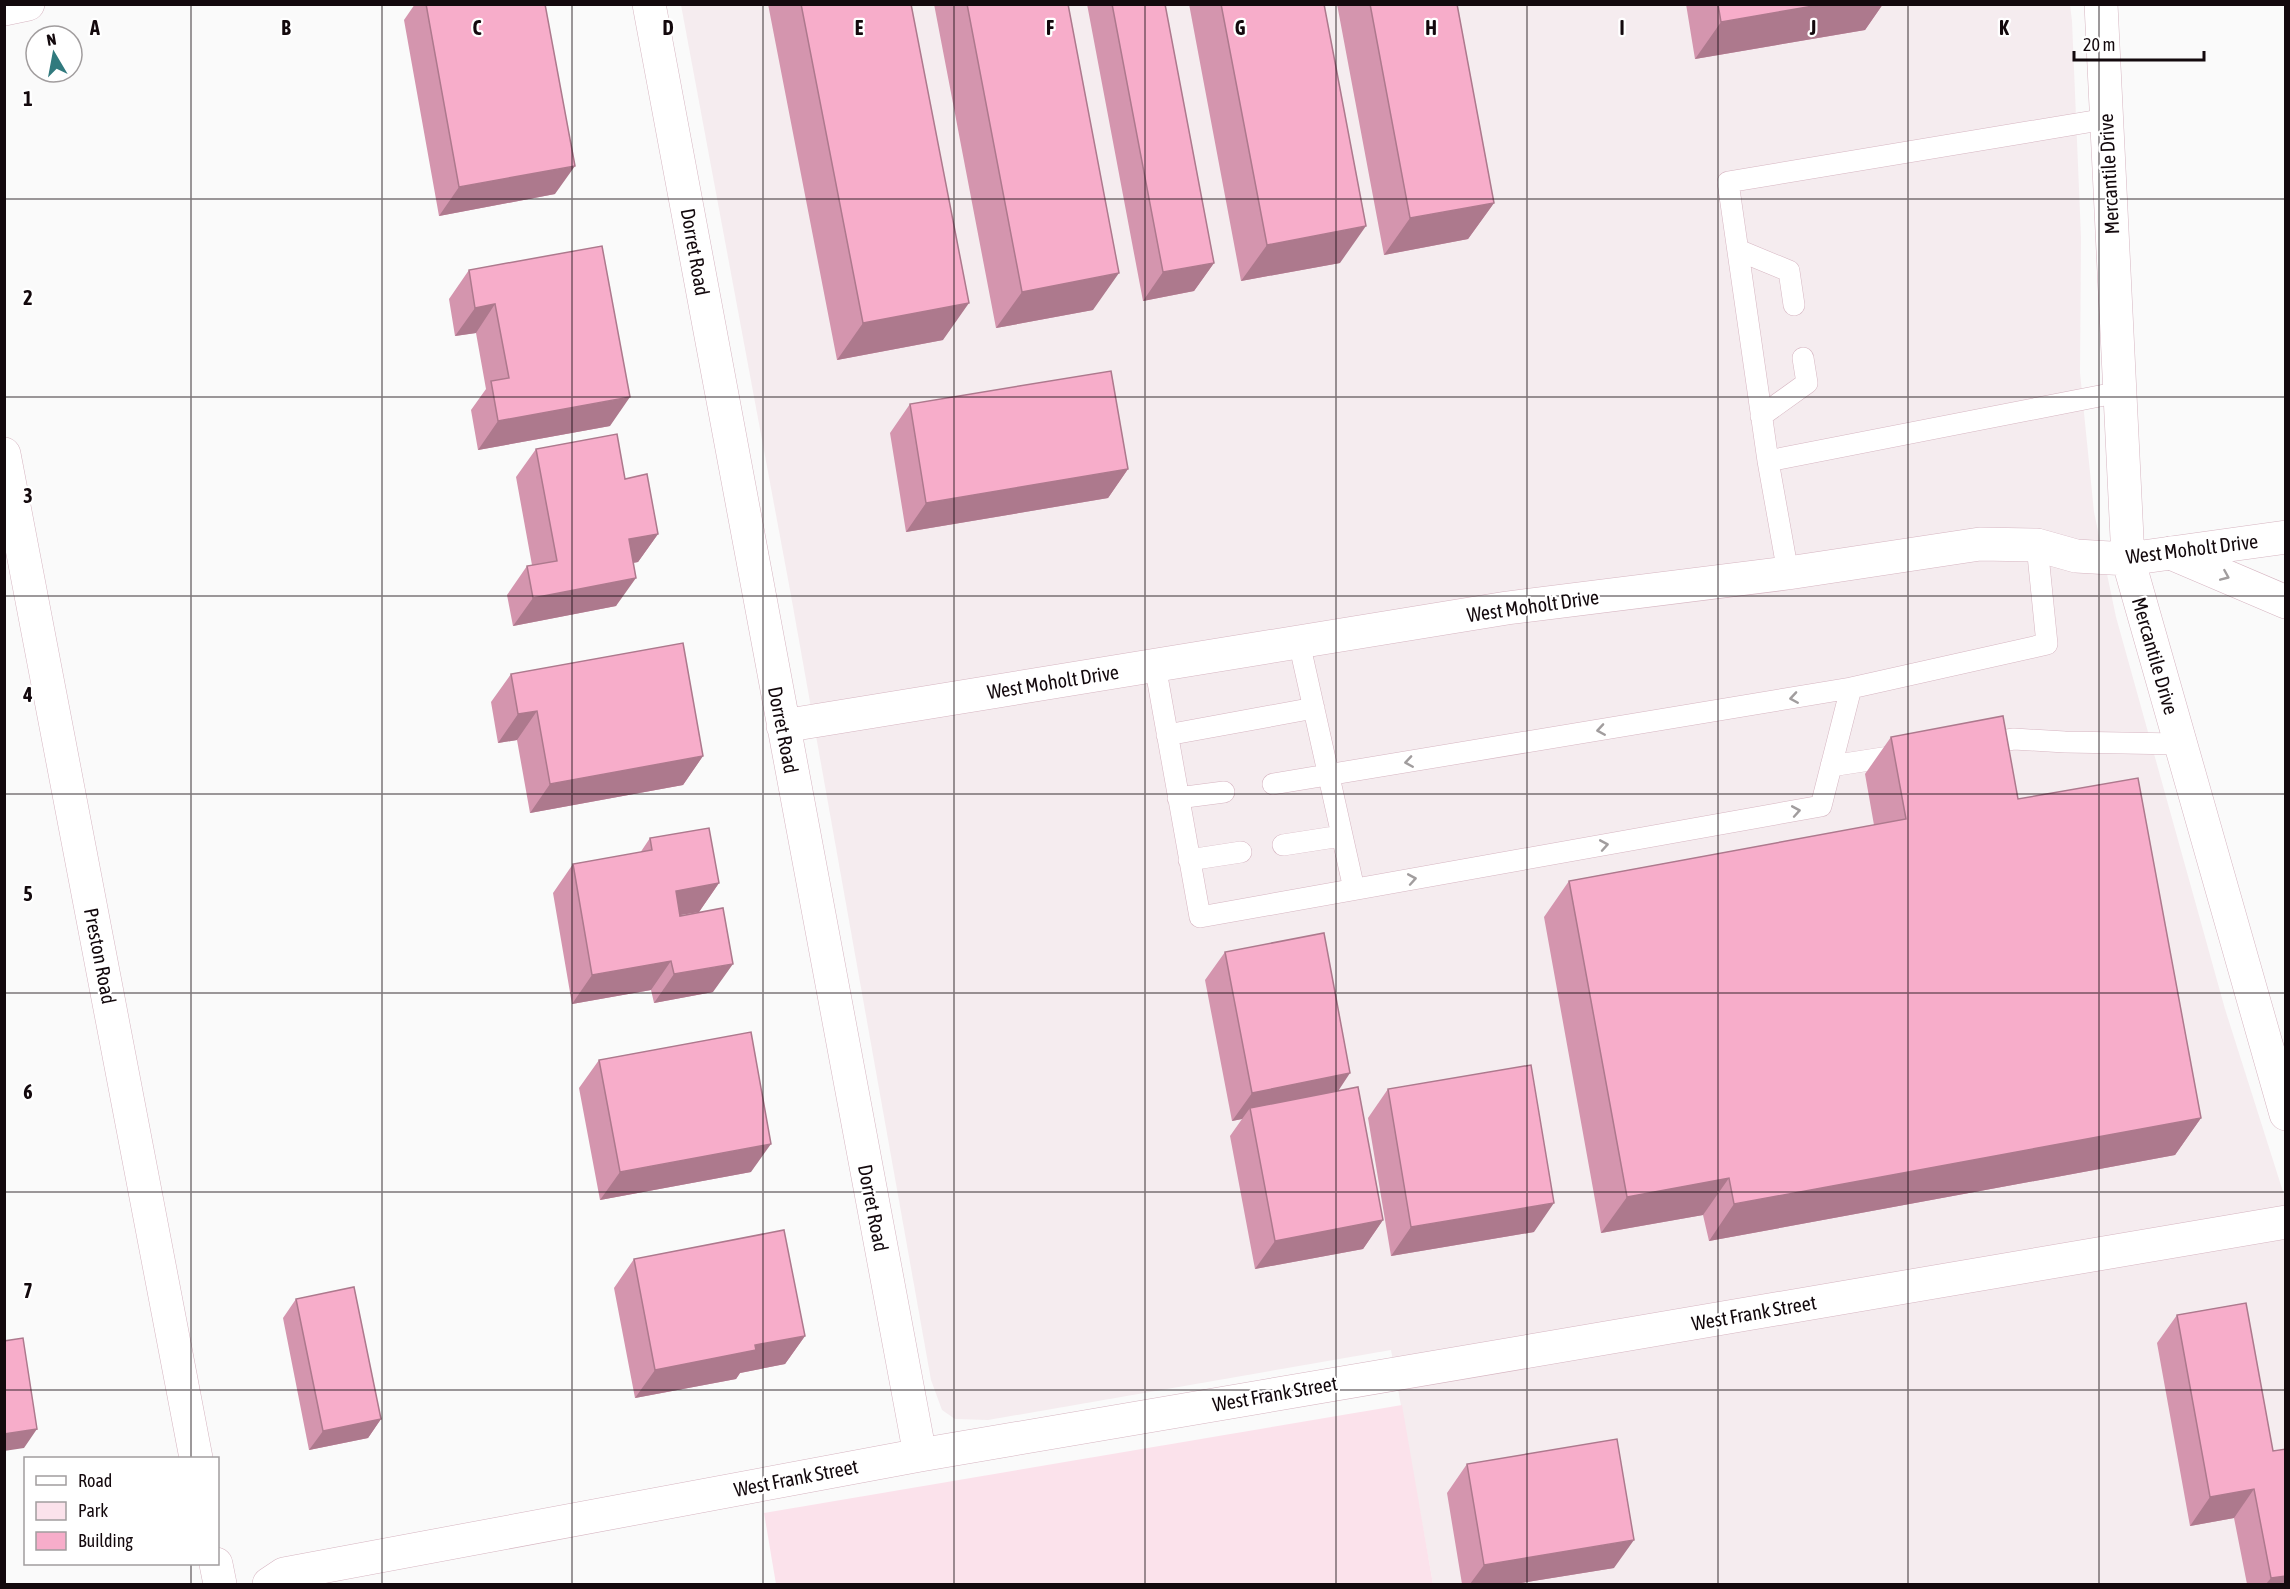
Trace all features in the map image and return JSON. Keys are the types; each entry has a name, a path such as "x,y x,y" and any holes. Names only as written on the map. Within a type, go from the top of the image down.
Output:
{"street":[{"path":"4,9 28,4"},
{"name":"Dorret Road","path":"649,4 920,1455"},
{"name":"Mercantile Drive","path":"2102,4 2128,560 2286,1114"},
{"name":"Preston Road","path":"4,454 196,1457"},
{"name":"West Moholt Drive","path":"783,726 1507,608 1788,573 1980,544 2037,546 2076,556 2128,560 2286,537"},
{"path":"2171,553 2286,602"},
{"name":"West Frank Street","path":"269,1584 284,1574 920,1455 2286,1222"},
{"path":"216,1565 220,1584"}],"lane":[{"path":"1788,573 1761,416 1728,182 2106,119"},
{"path":"1738,250 1789,271 1794,305"},
{"path":"1761,416 1807,383 1803,358"},
{"path":"1768,461 2120,392"},
{"path":"1272,784 1851,688 2046,644 2037,546"},
{"path":"1299,642 1354,889"},
{"path":"1155,665 1200,917 1821,806 1851,688"},
{"path":"1167,735 1314,708"},
{"path":"1957,747 2014,739 2180,744"},
{"path":"1831,766 1922,752"},
{"path":"1178,798 1224,792"},
{"path":"1283,846 1341,836"},
{"path":"1189,860 1241,852"}],"shaded area":[{"path":"681,5 2070,5 2081,237 2080,373 2094,512 2116,617 2225,1009 2285,1198 2285,1584 1433,1584 1391,1350 988,1420 955,1419 942,1410 931,1380 790,590"}],"green space":[{"path":"1402,1405 1433,1584 776,1584 764,1513"}],"building":[{"path":"426,4 545,4 575,166 459,187"},
{"path":"801,4 911,4 969,303 863,323"},
{"path":"967,4 1068,4 1119,273 1022,292"},
{"path":"1112,4 1165,4 1214,263 1163,272"},
{"path":"1221,4 1324,4 1366,226 1267,245"},
{"path":"1370,4 1457,4 1494,203 1410,218"},
{"path":"1718,4 1825,4 1721,22"},
{"path":"602,246 630,397 498,421 491,381 509,378 495,304 475,308 469,270"},
{"path":"1111,371 1128,469 926,503 910,404"},
{"path":"617,434 625,479 647,474 658,534 629,539 636,578 533,598 527,566 557,561 536,449"},
{"path":"683,643 703,756 550,784 537,711 518,714 511,674"},
{"path":"2003,716 2018,799 2138,778 2201,1118 1734,1204 1729,1178 1627,1197 1569,881 1906,819 1891,737"},
{"path":"709,828 719,883 676,891 680,916 723,908 733,964 674,974 671,961 592,975 573,864 652,850 650,838"},
{"path":"1324,933 1350,1073 1252,1093 1225,952"},
{"path":"751,1032 771,1144 620,1172 599,1060"},
{"path":"1531,1065 1554,1203 1411,1227 1388,1089"},
{"path":"1358,1087 1383,1220 1275,1241 1250,1108"},
{"path":"784,1230 805,1336 755,1345 756,1350 655,1370 634,1259"},
{"path":"354,1287 381,1419 323,1431 296,1299"},
{"path":"2246,1303 2273,1451 2286,1449 2286,1576 2271,1578 2254,1489 2210,1497 2177,1315"},
{"path":"23,1338 37,1429 4,1434 4,1341"},
{"path":"1617,1439 1634,1540 1484,1565 1467,1464"}]}
